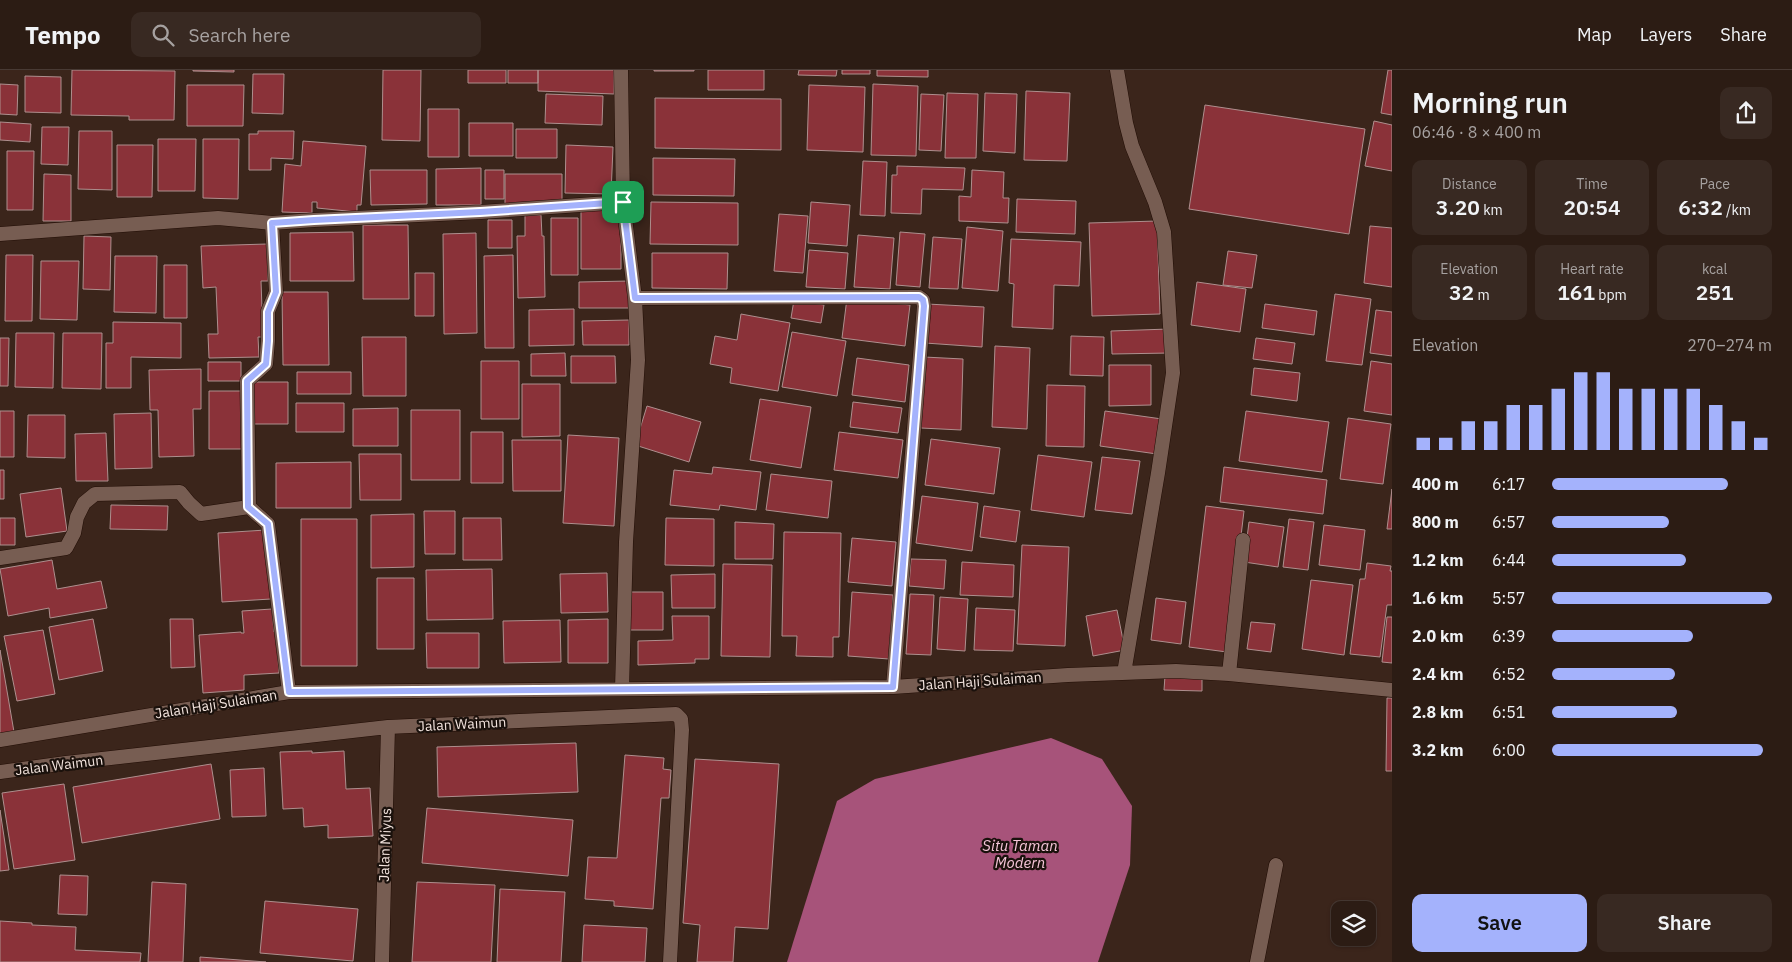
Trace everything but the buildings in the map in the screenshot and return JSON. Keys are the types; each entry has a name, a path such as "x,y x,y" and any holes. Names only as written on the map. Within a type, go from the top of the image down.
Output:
{"street":[{"path":"621,70 623,202 635,298 638,360 626,542 622,689"},
{"path":"1118,70 1126,123 1132,146 1155,202 1164,232 1173,373 1124,673"},
{"path":"0,234 218,218 272,223 623,202"},
{"path":"248,507 247,381 266,364 268,312 276,292 272,223"},
{"path":"635,298 919,297 923,300 893,687"},
{"path":"0,558 66,548 74,534 77,517 84,503 95,494 180,492 201,514 248,507 268,524 289,692"},
{"path":"1228,674 1243,540"},
{"name":"Jalan Haji Sulaiman","path":"0,740 289,692 893,687 1068,674 1176,672 1228,674 1392,690"},
{"name":"Jalan Waimun","path":"0,772 388,727 676,714 679,717 682,730 670,962"},
{"name":"Jalan Miyus","path":"382,962 388,727"},
{"path":"1257,962 1276,865"}],"water":[{"name":"Situ Taman Modern","path":"1051,738 1102,759 1132,806 1130,865 1098,962 787,962 837,801 875,779"}],"route":[{"path":"623,202 635,298 919,297 923,300 893,687 289,692 268,524 248,507 247,381 266,364 268,312 276,292 272,223 623,202"}]}
